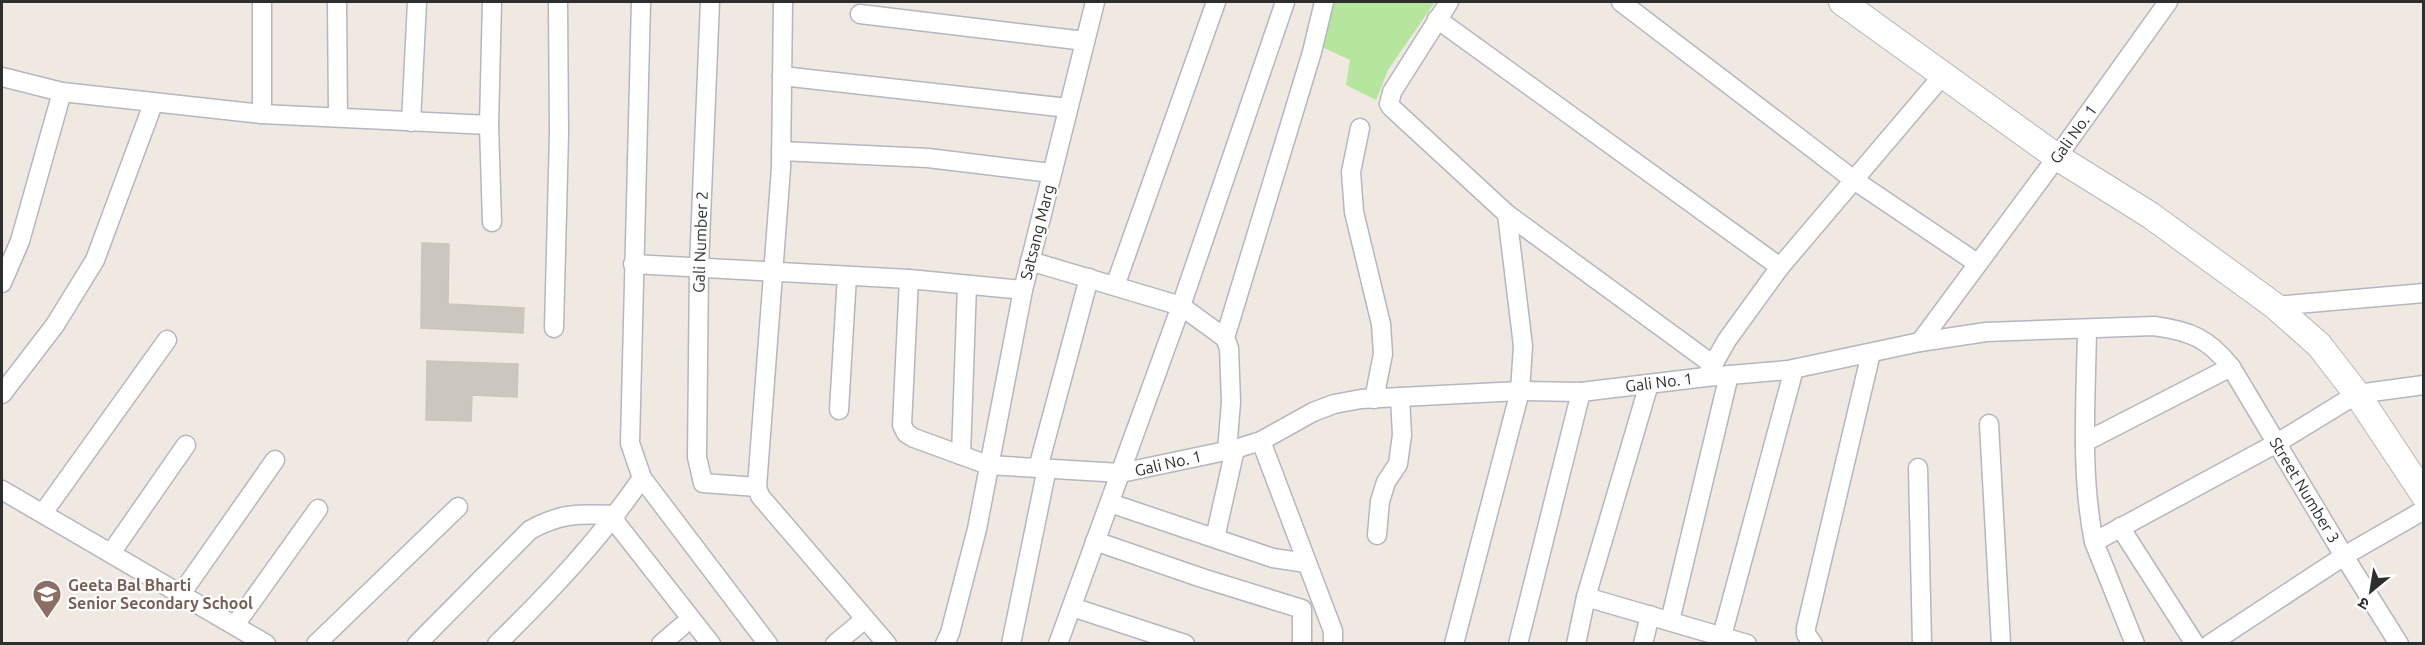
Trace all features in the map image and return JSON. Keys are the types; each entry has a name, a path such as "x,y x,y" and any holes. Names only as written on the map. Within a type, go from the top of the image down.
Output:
{"street":[{"path":"262,2 262,114"},
{"path":"337,2 338,116"},
{"path":"411,122 417,2"},
{"path":"492,2 489,125 492,222"},
{"path":"554,328 559,134 558,2"},
{"path":"640,2 629,426 632,450 642,478 768,644"},
{"name":"Gali Number 2","path":"710,2 699,266 697,457 703,483 757,487"},
{"path":"783,2 782,151 757,487 760,496 886,644"},
{"name":"Satsang Marg","path":"952,640 977,529 1023,290 1095,2"},
{"path":"1114,286 1216,2"},
{"path":"1215,538 1231,450 1231,402 1228,348 1225,338 1312,52 1324,2"},
{"path":"1449,2 1392,92 1389,104 1507,214 1709,370 1780,267 1943,75"},
{"path":"1622,2 1854,180 1977,263"},
{"path":"1842,2 2071,165 2150,215 2275,306 2319,345 2357,394 2424,495"},
{"name":"Gali No. 1","path":"909,279 902,425 906,433 914,438 988,465 1121,472 1201,454 1231,450 1261,441 1313,412 1334,404 1400,397 1520,391 1581,392 1649,384 1709,370 1729,375 1794,369 1871,353 1920,342 1977,263 2071,165 2168,2"},
{"path":"1058,644 1181,306 1281,3"},
{"path":"860,14 1085,41"},
{"path":"1437,19 1780,267"},
{"path":"782,76 1068,108"},
{"path":"2,81 62,92 153,104 262,114 489,125"},
{"path":"2,283 20,241 62,92"},
{"path":"2,394 56,324 95,260 153,104"},
{"path":"1360,128 1351,172 1354,212 1381,324 1383,354 1374,399"},
{"path":"782,151 928,158 1051,173"},
{"path":"1454,644 1520,391 1523,346 1507,214"},
{"path":"1030,261 1181,306 1225,338"},
{"path":"633,264 909,279 1023,290"},
{"path":"839,410 848,276"},
{"path":"1011,644 1043,468 1089,278"},
{"path":"961,455 967,285"},
{"path":"2275,306 2424,293"},
{"name":"Street Number 3","path":"2087,329 2154,326 2182,330 2207,341 2231,367 2343,556 2399,644"},
{"path":"1920,342 1986,332 2087,329 2085,442 2088,511 2094,542 2135,644"},
{"path":"42,513 166,340"},
{"path":"1807,640 1871,353"},
{"path":"2085,442 2231,367"},
{"path":"1722,636 1794,369"},
{"path":"1670,621 1729,375"},
{"path":"1576,644 1586,597 1649,384"},
{"path":"2094,542 2277,443 2357,394 2424,385"},
{"path":"1518,644 1581,392"},
{"path":"1377,535 1383,491 1398,464 1402,435 1400,397"},
{"path":"1989,424 2001,644"},
{"path":"1261,441 1333,631 1333,644"},
{"path":"111,553 186,446"},
{"path":"182,594 275,460"},
{"path":"1918,468 1922,644"},
{"path":"497,644 582,556 615,517 642,478"},
{"path":"2,490 266,644"},
{"path":"1110,502 1273,558 1306,563"},
{"path":"316,644 458,507"},
{"path":"235,625 318,509"},
{"path":"2210,644 2343,556 2424,510"},
{"path":"417,644 530,530 550,519 573,514 615,517 711,644"},
{"path":"2120,527 2195,644"},
{"path":"1095,541 1302,609 1302,644"},
{"path":"1586,597 1747,644"},
{"path":"1072,607 1185,644"},
{"path":"1643,644 1650,615"},
{"path":"835,644 865,619"},
{"path":"660,644 682,626"}],"green space":[{"path":"1331,2 1435,2 1388,70 1376,100 1346,85 1350,60 1322,47"}],"building":[{"path":"422,243 449,244 448,304 524,308 523,333 421,328"},
{"path":"427,361 518,364 517,397 472,395 471,421 426,420"}],"place":[{"name":"Geeta Bal Bharti Senior Secondary School","path":"47,620"}]}
